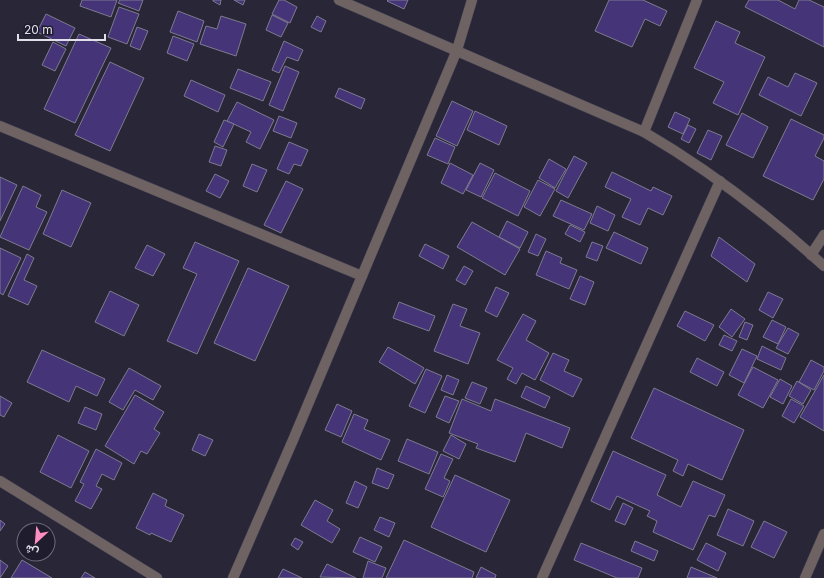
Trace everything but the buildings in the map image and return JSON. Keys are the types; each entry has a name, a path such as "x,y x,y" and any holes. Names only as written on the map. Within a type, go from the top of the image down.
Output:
{"street":[{"path":"339,0 644,132 720,181 824,266"},
{"path":"233,578 293,440 457,50 472,0"},
{"path":"644,132 697,0"},
{"path":"0,126 362,276"},
{"path":"542,578 720,181"},
{"path":"811,255 824,235"},
{"path":"0,481 157,578"},
{"path":"805,578 824,534"}]}
